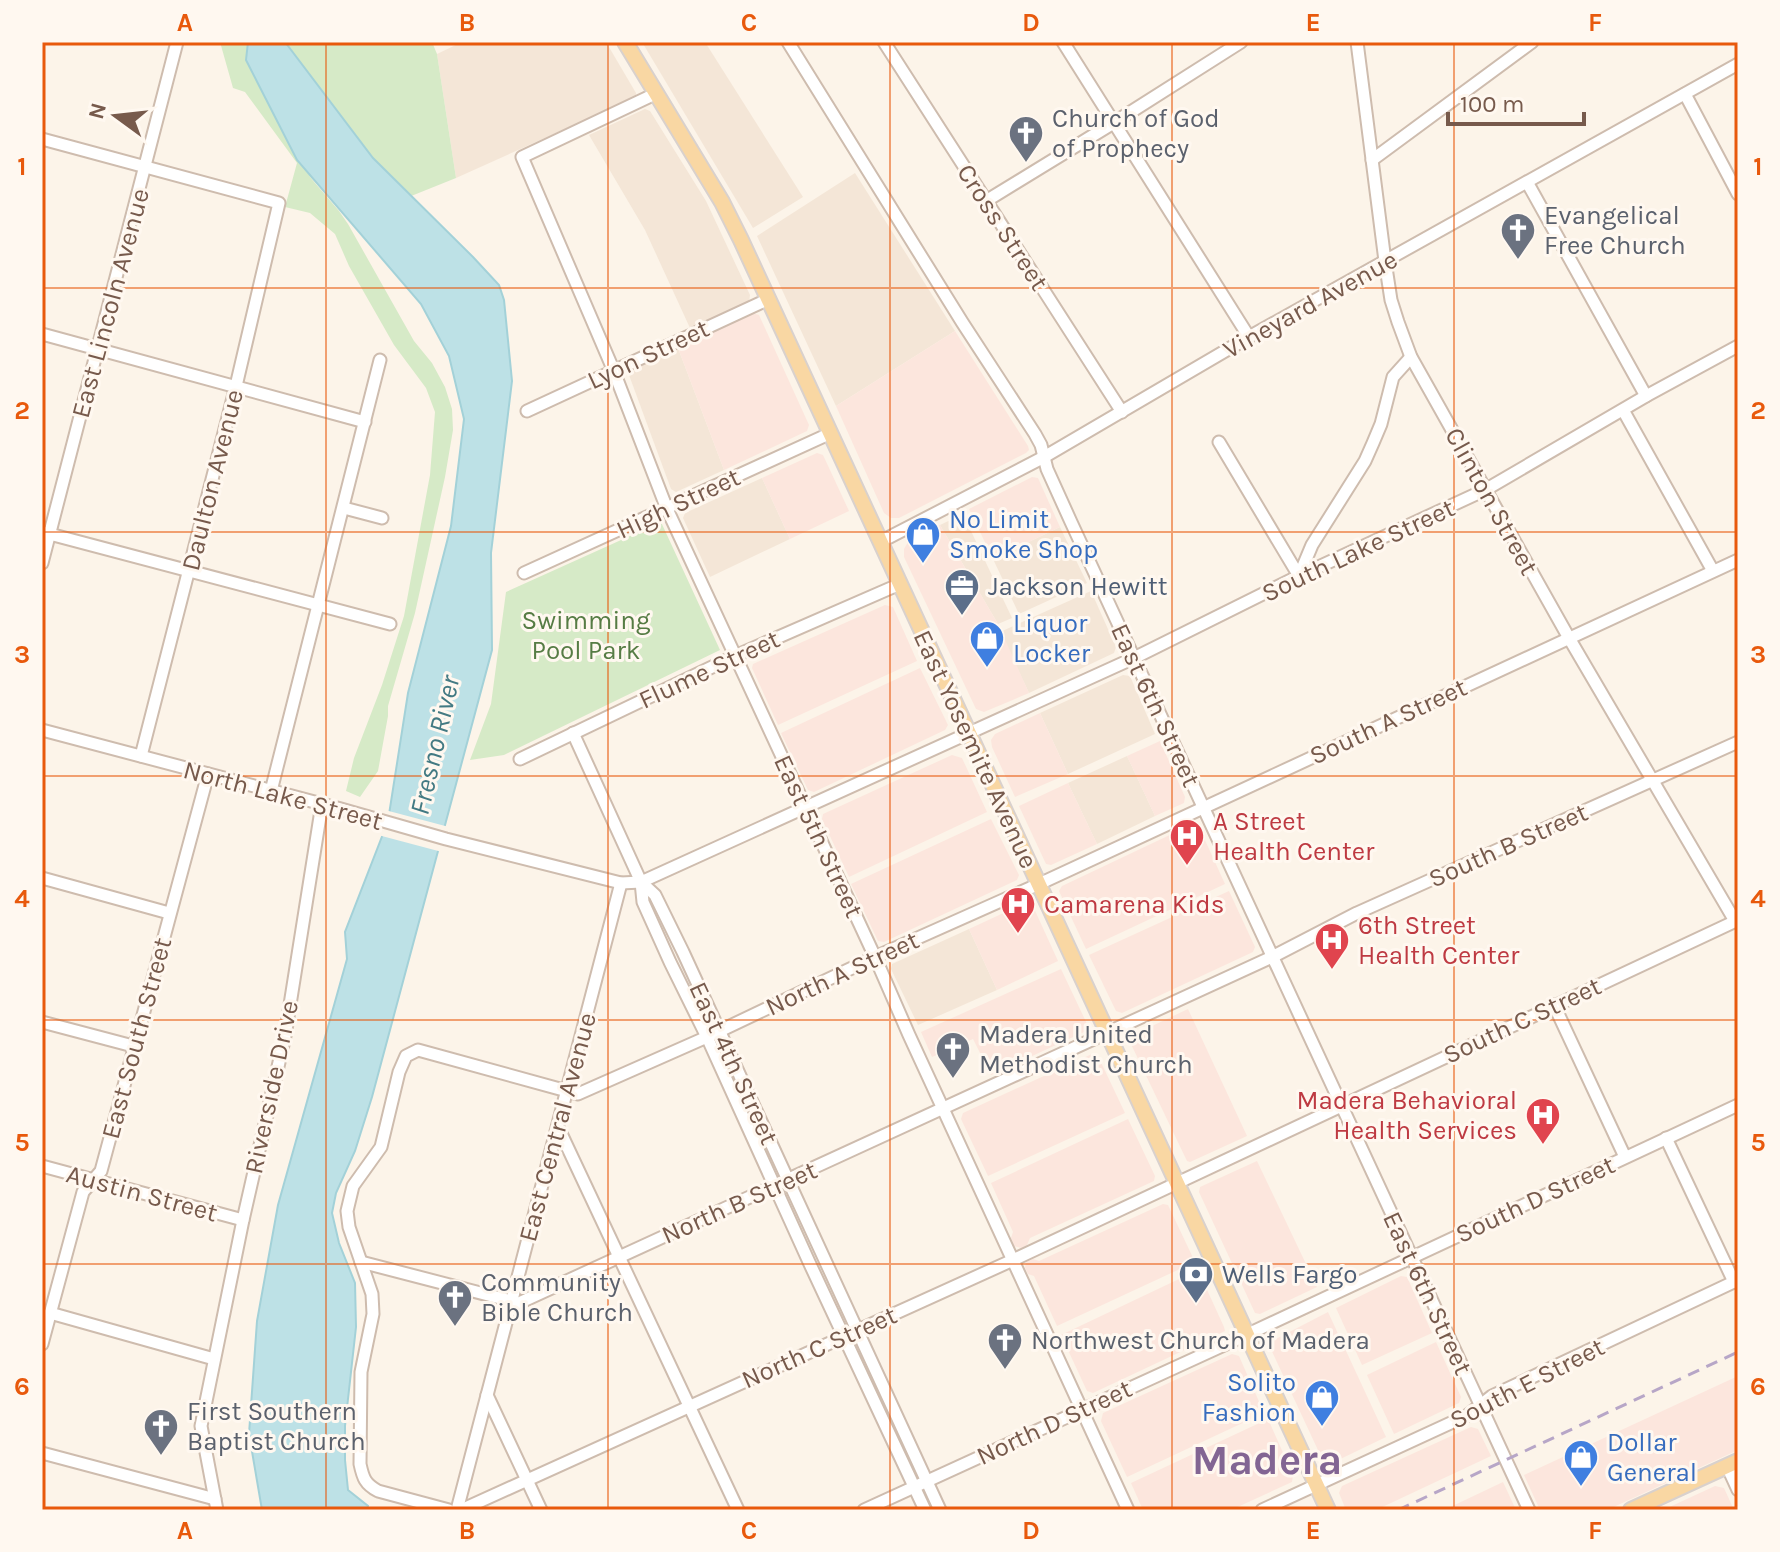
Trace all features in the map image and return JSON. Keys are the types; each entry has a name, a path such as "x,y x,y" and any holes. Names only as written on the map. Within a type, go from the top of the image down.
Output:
{"main road":[{"name":"East Yosemite Avenue","path":"625,42 722,202 769,299 1328,1510"},
{"path":"1631,1510 1733,1464"}],"street":[{"name":"East Lincoln Avenue","path":"42,563 46,533 98,349 177,42"},
{"name":"East 6th Street","path":"788,42 1035,434 1047,469 1529,1510"},
{"name":"Cross Street","path":"884,42 1122,412"},
{"path":"1063,42 1249,337"},
{"path":"986,201 1241,42"},
{"name":"Clinton Street","path":"1357,42 1391,300 1411,357 1569,638 1736,921"},
{"path":"1372,160 1532,42"},
{"name":"Vineyard Avenue","path":"880,542 1044,457 1249,337 1738,64"},
{"name":"East 5th Street","path":"657,93 522,157 613,369 667,509 1128,1510"},
{"path":"1685,94 1738,194"},
{"path":"42,139 145,167"},
{"name":"Daulton Avenue","path":"141,756 236,386 279,203 145,167"},
{"path":"1527,182 1646,396"},
{"name":"Lyon Street","path":"527,411 769,299"},
{"path":"42,334 365,422"},
{"name":"South Lake Street","path":"969,734 1485,490 1738,346"},
{"path":"1299,576 1312,545 1369,452 1381,424 1393,377 1411,357"},
{"path":"271,791 380,360"},
{"path":"1623,410 1713,571"},
{"name":"High Street","path":"524,573 831,433"},
{"path":"1219,442 1299,576"},
{"path":"344,508 382,518"},
{"path":"46,533 390,624"},
{"name":"South A Street","path":"1039,884 1738,560"},
{"name":"Flume Street","path":"520,759 735,656 900,584"},
{"name":"North Lake Street","path":"42,730 621,883 641,882 969,734"},
{"name":"East 4th Street","path":"573,733 641,882 643,902 670,962 925,1510"},
{"name":"South B Street","path":"1107,1033 1272,957 1357,913 1738,742"},
{"name":"East South Street","path":"42,1344 83,1192 101,1171 208,774"},
{"name":"Riverside Drive","path":"216,1505 201,1426 285,1036 322,804"},
{"path":"42,878 169,913"},
{"name":"East 4th Street","path":"641,882 655,895 720,1031 940,1510"},
{"name":"East Central Avenue","path":"459,1510 621,883"},
{"name":"North A Street","path":"361,1262 349,1227 348,1199 353,1186 381,1147 399,1072 406,1056 418,1050 578,1094 1039,884"},
{"name":"South C Street","path":"1177,1183 1736,921"},
{"path":"1554,1005 1625,1157"},
{"path":"42,1022 133,1046"},
{"name":"North B Street","path":"511,1302 519,1303 1107,1033"},
{"name":"South D Street","path":"1246,1335 1738,1105"},
{"path":"558,1127 738,1510"},
{"path":"1666,1138 1736,1281"},
{"name":"Austin Street","path":"42,1166 243,1220"},
{"name":"North C Street","path":"459,1510 845,1337 1177,1183"},
{"path":"361,1262 511,1302"},
{"path":"361,1262 372,1294 373,1314 361,1372 360,1464 363,1479 369,1487 378,1491 449,1510"},
{"name":"South E Street","path":"1262,1510 1468,1415 1492,1396 1736,1281"},
{"path":"50,1313 214,1359"},
{"name":"North D Street","path":"864,1510 1246,1335"},
{"path":"487,1395 541,1510"},
{"path":"42,1453 216,1505"},
{"path":"1733,1464 1738,1490"}],"shaded area":[{"path":"462,42 606,42 636,97 456,178 437,54"},
{"path":"642,42 705,42 803,197 753,228"},
{"path":"645,109 650,111 706,201 750,295 749,302 690,328 645,230 589,135"},
{"path":"855,173 955,331 836,406 757,236"},
{"path":"752,313 759,315 809,425 807,431 724,470 678,348"},
{"path":"955,331 1029,450 899,518 891,518 884,513 836,406"},
{"path":"678,348 724,470 676,492 671,489 629,375 631,370"},
{"path":"817,453 823,455 849,511 790,539 762,478"},
{"path":"1032,477 1038,478 1060,527 993,559 969,509"},
{"path":"762,478 790,539 710,577 683,518 685,513"},
{"path":"963,514 1012,618 998,624 940,525"},
{"path":"940,525 998,624 1029,693 984,712 976,709 904,557 908,542"},
{"path":"1060,527 1087,583 1019,614 993,559"},
{"path":"1091,591 1116,647 1114,653 1029,693 1000,632"},
{"path":"885,605 893,607 917,661 778,725 752,668 753,664"},
{"path":"920,668 948,725 945,730 814,792 808,790 781,733"},
{"path":"1123,675 1130,676 1155,734 1068,774 1040,713"},
{"path":"1040,713 1068,774 1015,797 991,740 995,734"},
{"path":"1160,741 1185,797 1184,803 1155,816 1127,756"},
{"path":"952,755 962,758 987,812 849,877 822,819 823,814"},
{"path":"1127,756 1155,816 1097,844 1068,783"},
{"path":"1068,783 1097,844 1051,865 1046,864 1019,806"},
{"path":"991,819 1019,875 1017,880 884,942 878,941 851,884"},
{"path":"1193,824 1199,827 1225,884 1086,949 1059,891 1062,886"},
{"path":"1229,891 1255,947 1253,952 1122,1013 1116,1011 1089,955"},
{"path":"1025,903 1032,904 1058,961 997,990 969,929"},
{"path":"969,929 997,990 918,1025 891,969 892,964"},
{"path":"1061,969 1088,1026 1086,1031 991,1075 973,1039 932,1057 921,1032"},
{"path":"1188,1009 1247,1136 1190,1162 1130,1042 1133,1035"},
{"path":"1092,1054 1098,1056 1125,1113 988,1176 961,1119 963,1113"},
{"path":"1128,1119 1155,1176 1154,1181 1030,1238 1027,1245 1021,1248 1014,1246 1011,1238 1013,1232 991,1183"},
{"path":"1257,1161 1317,1287 1260,1314 1255,1313 1199,1192 1200,1187"},
{"path":"1163,1204 1168,1205 1195,1262 1057,1326 1034,1276 1028,1274 1025,1268 1026,1262 1033,1259 1039,1261"},
{"path":"1198,1270 1225,1331 1093,1393 1087,1391 1061,1335"},
{"path":"1401,1276 1407,1277 1432,1333 1362,1365 1336,1308"},
{"path":"1328,1312 1386,1437 1330,1464 1324,1463 1268,1343"},
{"path":"1436,1342 1461,1397 1459,1403 1394,1434 1367,1375"},
{"path":"1232,1354 1239,1356 1264,1413 1127,1477 1101,1421 1103,1413"},
{"path":"1738,1376 1738,1450 1607,1510 1540,1510 1524,1475"},
{"path":"1268,1419 1293,1475 1292,1482 1231,1510 1143,1510 1131,1483"},
{"path":"1471,1427 1478,1429 1491,1456 1376,1510 1346,1510 1339,1493 1342,1486"},
{"path":"1503,1482 1516,1510 1444,1510"},
{"path":"1715,1486 1724,1488 1734,1510 1663,1510"}],"green space":[{"path":"220,42 432,42 437,54 456,178 354,219 309,176 348,224 414,341 432,363 452,409 453,430 445,477 415,613 388,706 378,771 360,797 346,791 354,758 404,616 430,475 435,412 426,388 394,345 349,266 335,234 310,213 285,207 297,163 245,92 233,88"},
{"name":"Swimming Pool Park","path":"661,522 720,650 504,755 470,760 491,704 506,592"}],"water":[{"name":"Fresno River","path":"248,42 285,42 373,158 499,285 504,300 512,381 491,553 492,650 372,1097 355,1151 336,1193 332,1213 339,1243 355,1283 356,1327 345,1426 348,1490 368,1506 367,1510 262,1510 249,1434 257,1321 278,1205 347,959 345,932 388,821 408,693 451,526 464,419 449,356 421,304 297,160 246,60"}],"pier":[{"path":"385,810 449,827 442,852 378,835"}],"railway":[{"path":"1398,1510 1738,1352"}],"place":[{"name":"Church of God of Prophecy","path":"1026,164"},
{"name":"Evangelical Free Church","path":"1518,261"},
{"name":"No Limit Smoke Shop","path":"923,565"},
{"name":"Jackson Hewitt","path":"962,617"},
{"name":"Liquor Locker","path":"987,669"},
{"name":"A Street Health Center","path":"1187,867"},
{"name":"Camarena Kids","path":"1018,935"},
{"name":"6th Street Health Center","path":"1332,971"},
{"name":"Madera United Methodist Church","path":"953,1080"},
{"name":"Madera Behavioral Health Services","path":"1543,1146"},
{"name":"Wells Fargo","path":"1196,1305"},
{"name":"Community Bible Church","path":"455,1328"},
{"name":"Northwest Church of Madera","path":"1005,1371"},
{"name":"Solito Fashion","path":"1322,1428"},
{"name":"First Southern Baptist Church","path":"161,1457"},
{"name":"Dollar General","path":"1581,1488"}],"district":[{"name":"Madera","path":"1267,1459"}]}
